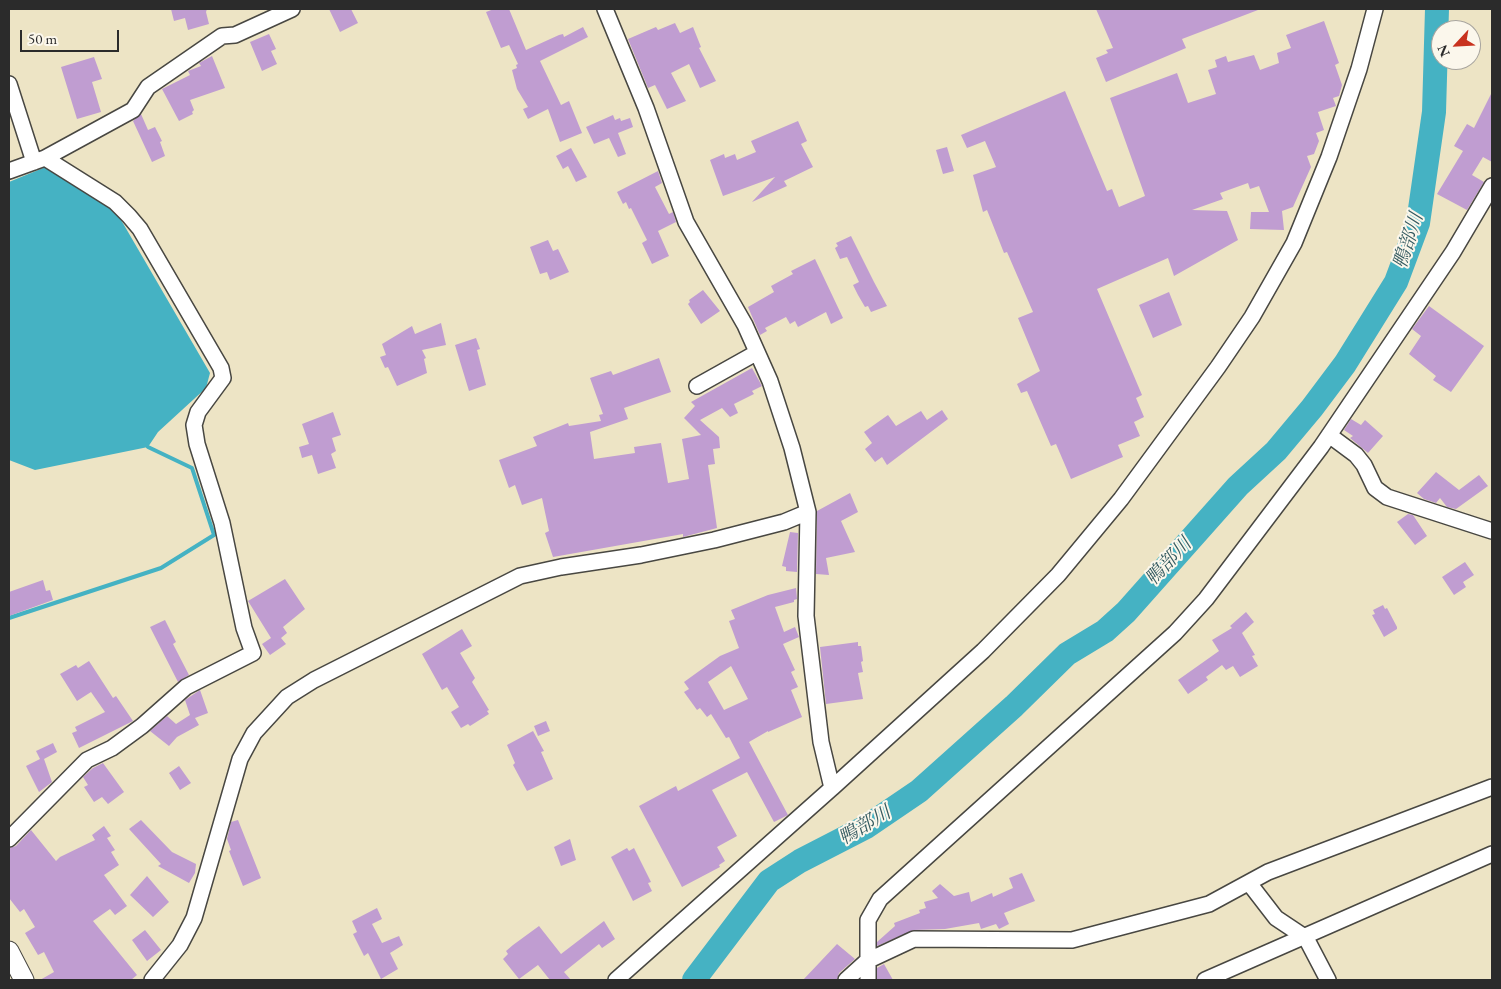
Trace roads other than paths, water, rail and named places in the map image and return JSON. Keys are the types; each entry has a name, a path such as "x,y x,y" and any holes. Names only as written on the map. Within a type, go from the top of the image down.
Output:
{"main road":[{"path":"9,951 24,980"}],"street":[{"path":"9,171 39,160 132,110 148,87 222,36 235,35 292,9"},
{"path":"605,9 646,108 686,222 745,325 770,381 792,448 808,512 806,616 821,742 832,788"},
{"path":"616,980 983,651 1058,575 1121,499 1218,368 1252,317 1294,243 1338,130 1359,69 1375,9"},
{"path":"9,84 39,160 115,202 129,216 140,229 220,368 223,378 198,412 194,425 196,444 222,523 244,628 253,652 186,687 142,726 112,748 87,760 9,840"},
{"path":"868,980 868,920 880,899 1175,633 1206,599 1329,435 1453,252 1492,186"},
{"path":"697,386 756,353"},
{"path":"1329,435 1356,455 1364,465 1375,488 1386,497 1492,531"},
{"path":"152,980 180,945 194,918 240,759 254,733 288,697 314,680 520,576 561,566 641,555 714,540 784,522 808,512"},
{"path":"846,980 867,961 914,939 1072,940 1209,904 1268,872 1492,787"},
{"path":"1205,980 1306,938 1492,854"},
{"path":"1249,883 1276,918 1306,938 1328,980"}],"water":[{"path":"48,166 117,213 210,373 206,388 158,432 148,447 35,470 9,460 9,182"}],"waterway":[{"name":"鴨部川","path":"694,980 769,881 800,861 866,827 919,791 1014,706 1067,654 1105,631 1126,612 1238,486 1276,451 1312,408 1345,364 1396,282 1418,223 1434,112 1437,9"},
{"path":"9,618 161,568 214,535 192,468 148,447"}]}
